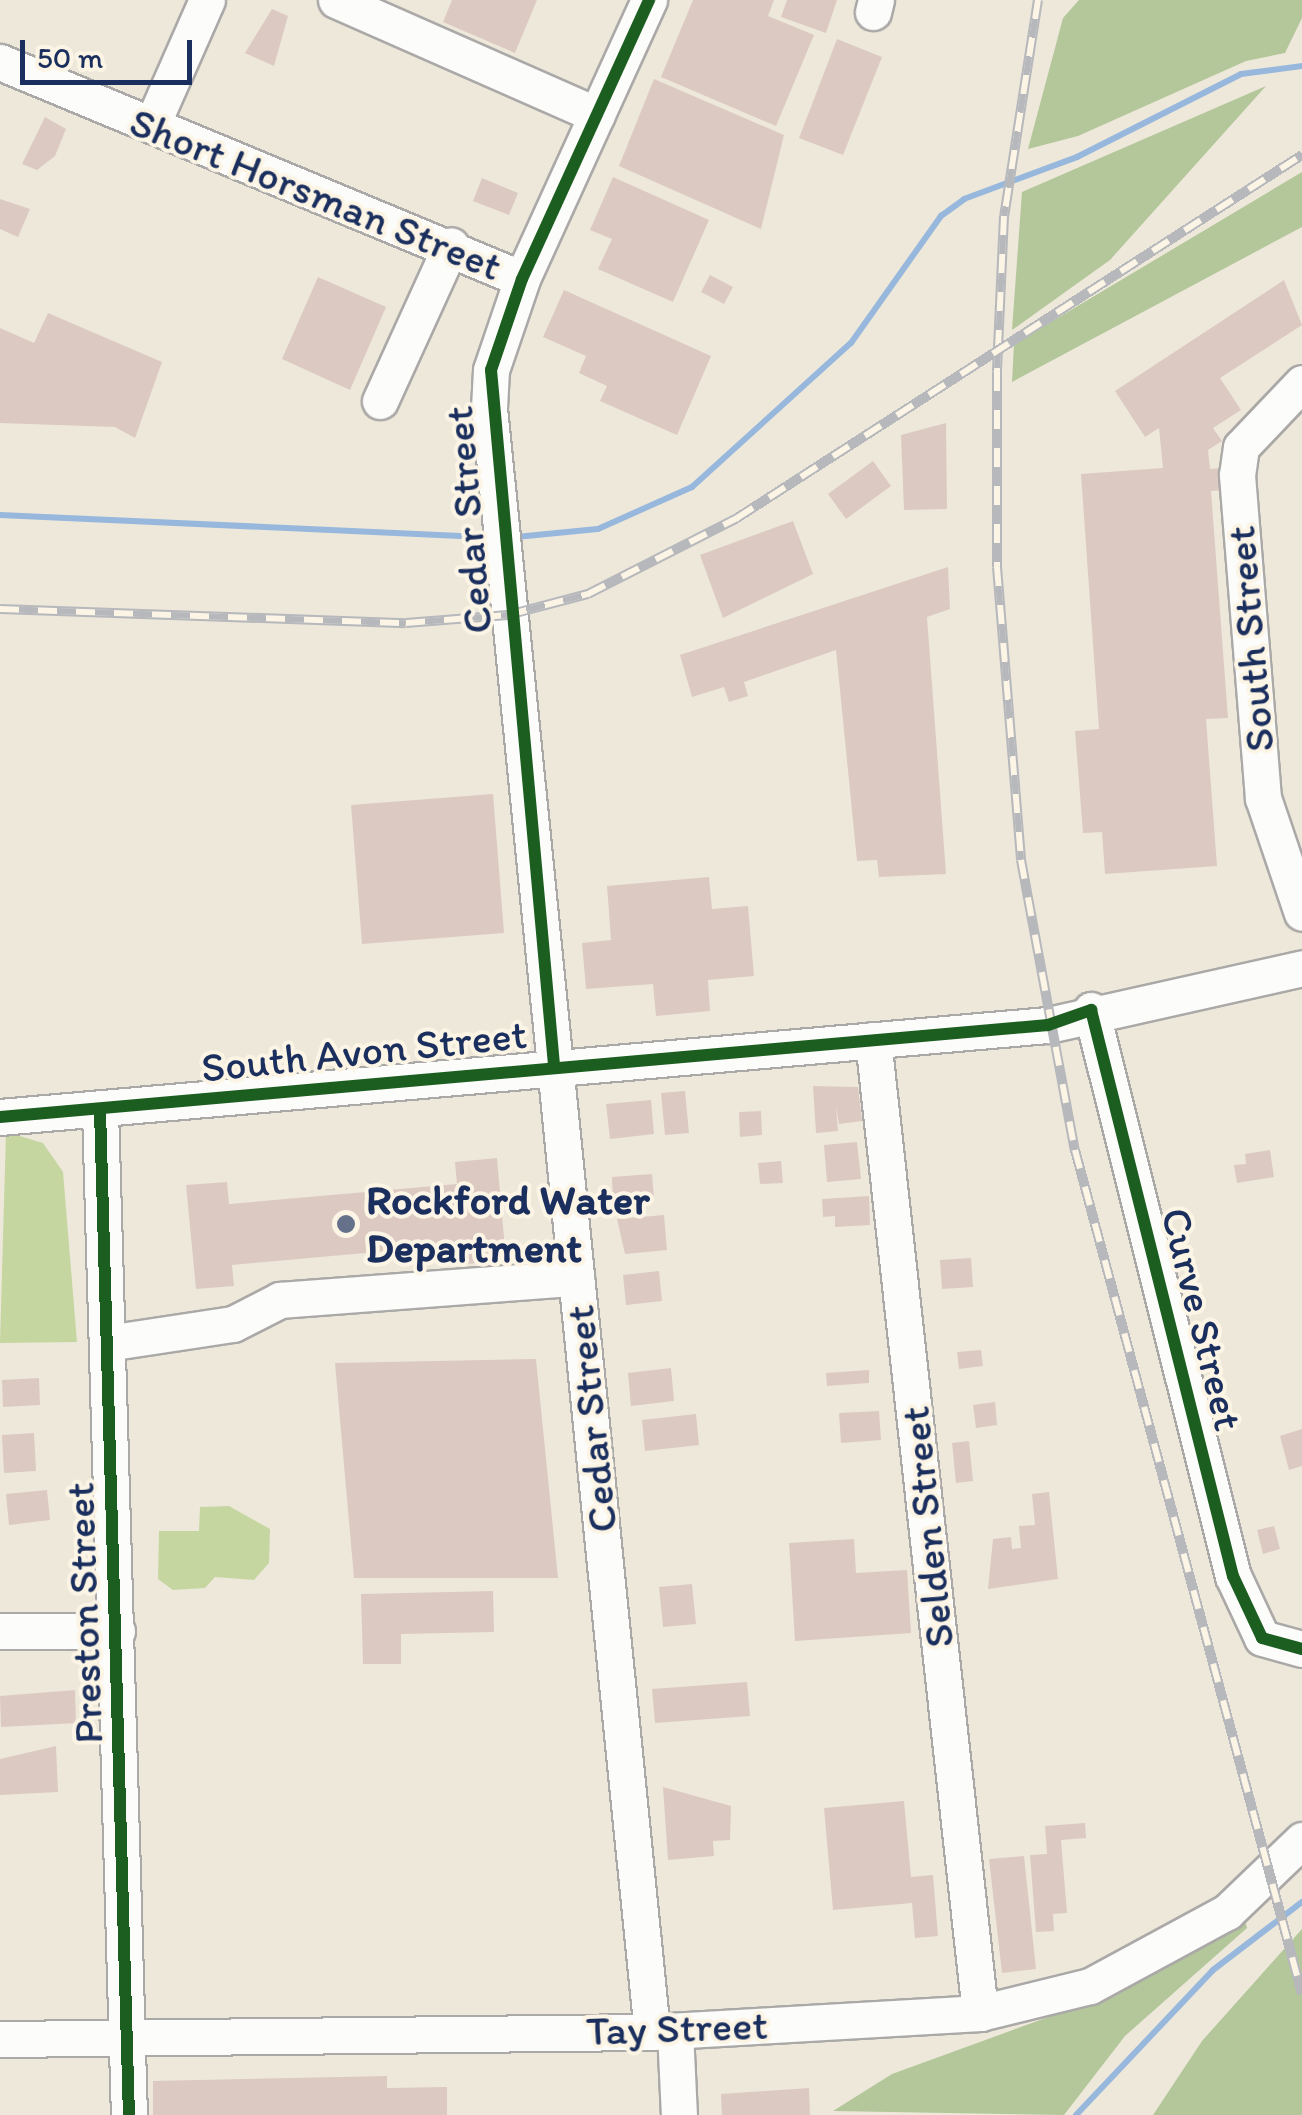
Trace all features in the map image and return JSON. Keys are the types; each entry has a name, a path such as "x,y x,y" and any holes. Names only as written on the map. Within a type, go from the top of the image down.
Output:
{"street":[{"path":"154,120 207,0"},
{"path":"336,0 596,115"},
{"name":"Cedar Street","path":"649,0 522,279 491,370 496,487 576,1278 664,2032 679,2115"},
{"name":"Short Horsman Street","path":"0,62 154,120 522,279"},
{"path":"380,400 451,246"},
{"name":"South Street","path":"1302,383 1241,446 1237,475 1263,798 1302,913"},
{"name":"South Avon Street","path":"0,1117 554,1065 1048,1025 1092,1010 1302,968"},
{"name":"Curve Street","path":"1092,1010 1233,1576 1262,1638 1302,1649"},
{"name":"Selden Street","path":"873,1040 980,2012"},
{"name":"Preston Street","path":"100,1110 118,1631 128,2115"},
{"path":"108,1343 233,1324 280,1300 576,1278"},
{"path":"0,1630 118,1631"},
{"name":"Tay Street","path":"0,2040 664,2032 980,2012 1107,1976 1226,1912 1302,1840"}],"green space":[{"path":"1079,0 1302,0 1302,18 1285,53 1246,61 1078,136 1028,149 1063,18"},
{"path":"1266,86 1110,260 1012,330 1022,192"},
{"path":"1302,172 1302,227 1012,382 1014,344"},
{"path":"6,1132 43,1143 63,1172 77,1342 0,1343"},
{"path":"229,1506 270,1529 269,1563 254,1580 215,1577 205,1588 173,1590 158,1579 159,1531 199,1531 200,1507"},
{"path":"1243,1911 1247,1928 1125,2036 1064,2115 833,2111 892,2074 1065,2011 1174,1959"},
{"path":"1302,1929 1302,2115 1153,2115 1202,2041"}],"building":[{"path":"452,0 537,0 515,53 443,22"},
{"path":"693,0 774,0 768,16 814,35 776,126 661,77"},
{"path":"787,0 837,0 826,33 781,17"},
{"path":"272,9 288,16 274,66 245,53"},
{"path":"837,39 882,57 843,155 799,138"},
{"path":"654,79 784,135 761,229 619,166"},
{"path":"45,117 66,129 55,156 37,170 22,164"},
{"path":"613,177 709,220 673,302 598,269 612,239 590,230"},
{"path":"482,178 518,193 509,215 473,201"},
{"path":"0,199 30,209 18,237 0,229"},
{"path":"710,275 733,287 724,304 701,292"},
{"path":"318,277 386,307 350,390 282,359"},
{"path":"1284,280 1302,325 1220,378 1241,410 1213,428 1222,441 1208,450 1210,469 1225,468 1227,490 1211,491 1228,718 1206,719 1217,866 1105,874 1102,832 1083,833 1075,731 1099,729 1081,474 1163,468 1159,428 1145,437 1115,391"},
{"path":"564,290 711,356 677,435 600,401 607,386 579,373 586,356 543,337"},
{"path":"48,313 162,362 135,438 115,427 0,423 0,328 34,343"},
{"path":"946,423 947,509 904,510 901,435"},
{"path":"873,461 891,486 846,519 828,494"},
{"path":"793,521 813,574 723,618 700,555"},
{"path":"948,567 950,609 927,617 946,874 879,877 877,860 857,861 836,650 744,682 748,696 729,702 724,687 692,697 680,655"},
{"path":"493,794 504,933 362,944 351,805"},
{"path":"709,877 712,909 748,906 754,976 708,980 710,1011 656,1016 653,984 586,989 582,943 611,940 607,886"},
{"path":"813,1086 858,1087 862,1121 839,1124 836,1106 838,1131 816,1133"},
{"path":"685,1091 689,1133 665,1135 661,1093"},
{"path":"651,1100 654,1134 610,1139 606,1104"},
{"path":"761,1111 762,1135 740,1137 739,1112"},
{"path":"857,1142 861,1179 827,1182 824,1145"},
{"path":"1270,1150 1274,1177 1237,1183 1234,1165 1246,1164 1245,1154"},
{"name":"Rockford Water Department","path":"497,1158 506,1260 467,1264 465,1244 232,1265 234,1286 196,1289 186,1185 227,1182 229,1204 457,1184 455,1162"},
{"path":"781,1161 783,1183 760,1184 758,1163"},
{"path":"652,1174 654,1198 613,1201 612,1177"},
{"path":"869,1196 870,1225 835,1227 835,1216 823,1217 822,1199"},
{"path":"664,1215 667,1250 625,1254 617,1219"},
{"path":"971,1258 973,1287 942,1289 940,1260"},
{"path":"659,1271 662,1301 626,1305 623,1275"},
{"path":"981,1350 983,1366 959,1369 957,1352"},
{"path":"536,1359 558,1578 354,1578 335,1363"},
{"path":"671,1368 674,1401 631,1406 628,1373"},
{"path":"869,1370 869,1383 827,1386 826,1373"},
{"path":"39,1378 40,1405 3,1407 2,1380"},
{"path":"995,1402 997,1425 976,1428 973,1405"},
{"path":"879,1411 881,1440 841,1443 839,1413"},
{"path":"696,1414 699,1445 645,1451 642,1420"},
{"path":"1302,1429 1302,1466 1289,1470 1280,1436"},
{"path":"34,1433 36,1471 4,1473 2,1435"},
{"path":"969,1441 973,1481 956,1483 952,1443"},
{"path":"47,1490 50,1520 9,1525 6,1494"},
{"path":"1049,1492 1058,1579 988,1589 993,1539 1011,1537 1012,1549 1021,1548 1019,1526 1035,1525 1032,1494"},
{"path":"1274,1526 1280,1549 1263,1554 1257,1530"},
{"path":"854,1539 856,1573 907,1570 911,1633 795,1641 789,1543"},
{"path":"692,1584 696,1624 663,1627 659,1587"},
{"path":"493,1591 494,1632 401,1634 401,1664 363,1664 361,1594"},
{"path":"747,1682 750,1716 655,1723 652,1689"},
{"path":"75,1690 76,1723 1,1727 0,1696"},
{"path":"56,1746 58,1792 0,1795 0,1759"},
{"path":"663,1787 731,1806 730,1840 713,1841 714,1856 668,1860"},
{"path":"904,1801 911,1877 933,1875 938,1936 915,1938 912,1903 833,1910 824,1808"},
{"path":"1085,1823 1086,1838 1061,1840 1067,1913 1053,1914 1054,1931 1036,1932 1030,1855 1047,1854 1045,1826"},
{"path":"1024,1856 1036,1969 1002,1973 989,1859"},
{"path":"387,2076 387,2088 447,2087 447,2115 153,2115 153,2081"},
{"path":"809,2088 810,2115 722,2115 721,2094"}],"waterway":[{"path":"516,537 598,529 692,487 851,343 941,216 964,199 1077,157 1241,74 1302,66"},
{"path":"0,515 488,537"},
{"path":"1076,2115 1213,1970 1302,1902"}],"railway":[{"path":"1038,0 1004,216 997,372 997,567 1021,860 1075,1150 1302,1994"},
{"path":"0,609 406,623 508,615 588,594 737,518 1302,155"}],"cycle path":[{"path":"554,1065 491,370 522,279 649,0"},
{"path":"0,1117 1048,1025 1091,1010 1233,1576 1262,1638 1302,1649"},
{"path":"100,1110 129,2115"}],"place":[{"name":"Rockford Water Department","path":"346,1224"}]}
